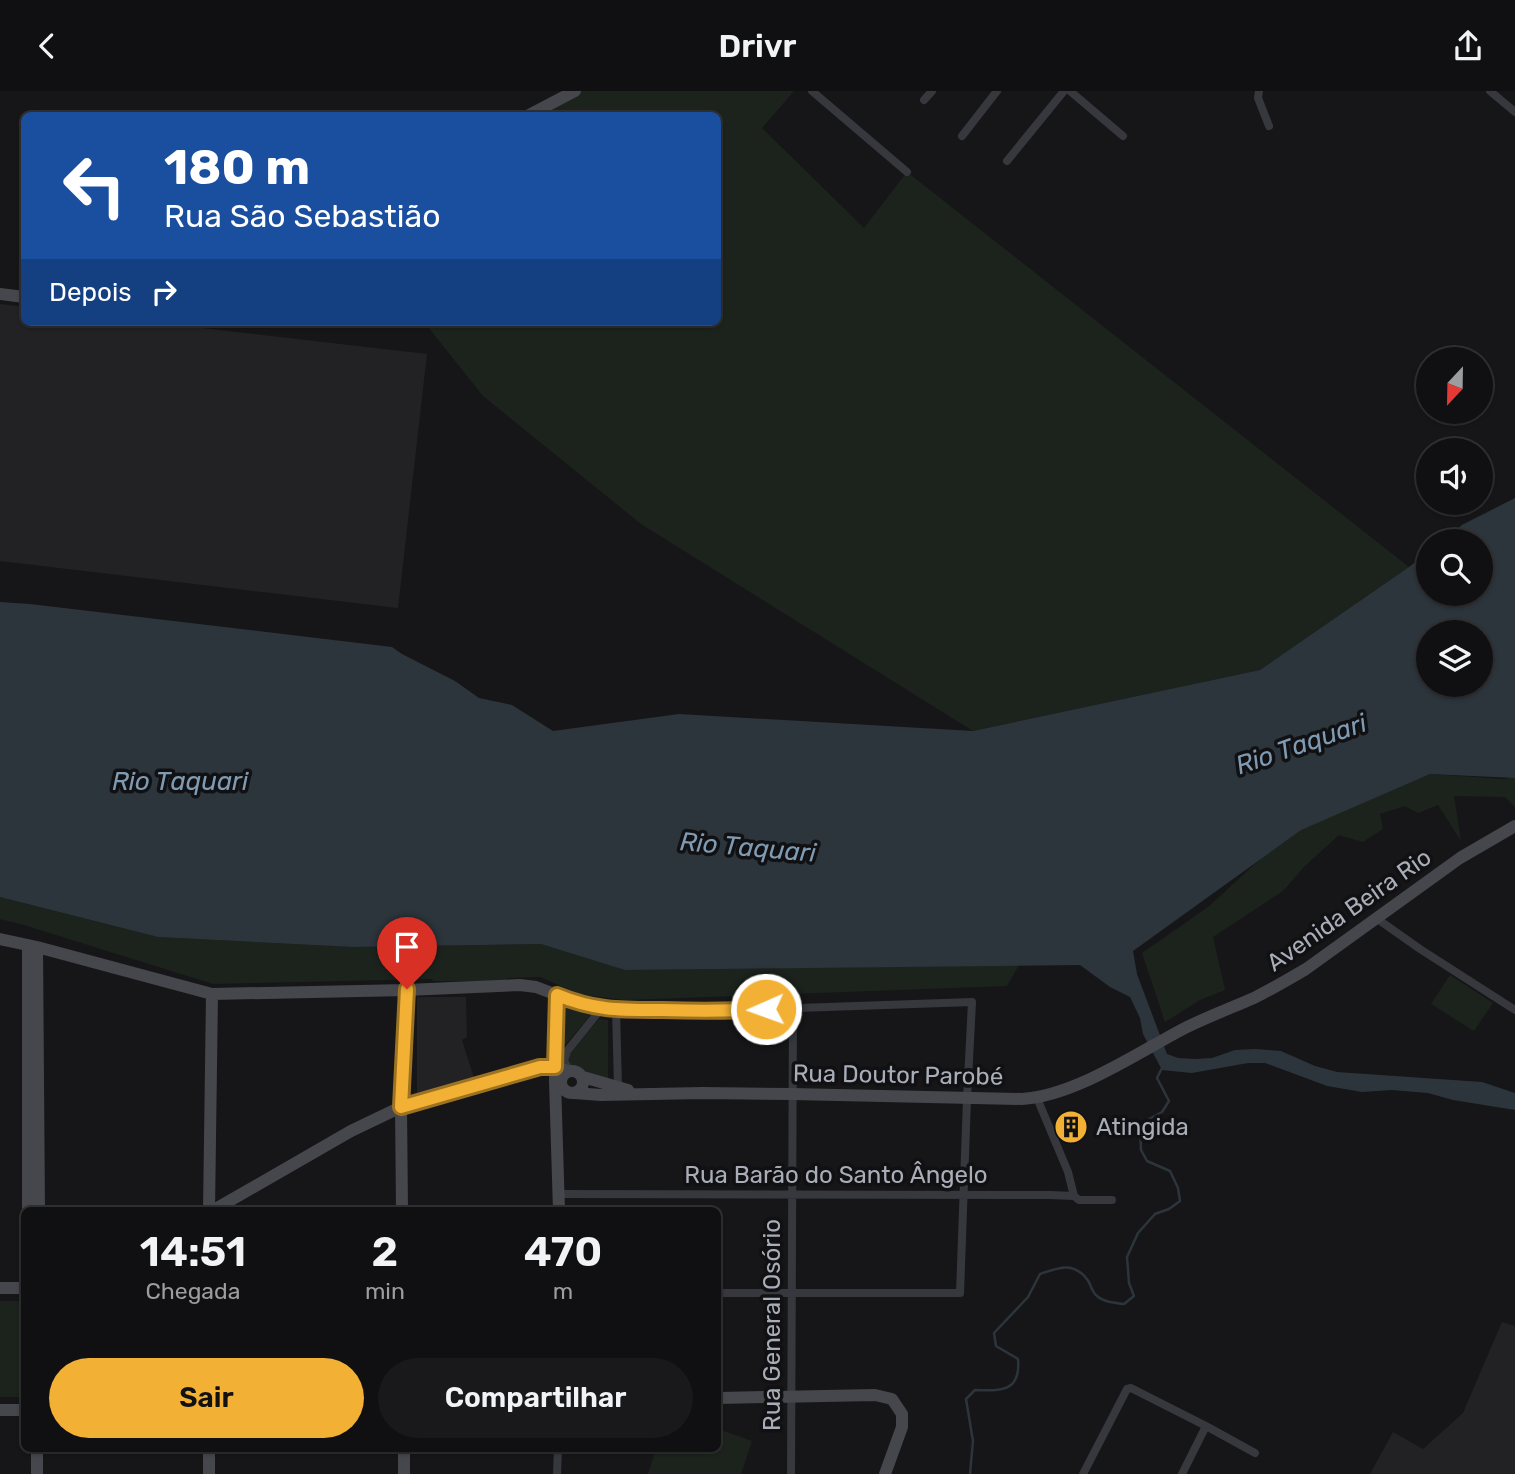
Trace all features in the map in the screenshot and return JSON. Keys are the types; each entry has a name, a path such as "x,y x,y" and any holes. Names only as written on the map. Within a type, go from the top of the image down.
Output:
{"main road":[{"path":"535,112 575,91"},
{"path":"0,295 21,297"},
{"name":"Avenida Beira Rio","path":"1143,1050 1284,983 1460,858 1515,826"},
{"path":"0,939 212,994 520,985 536,987 557,995 565,1069 565,1088 557,1114 559,1207"},
{"path":"28,1207 33,1147 32,946"},
{"path":"212,994 214,1207"},
{"name":"Rua Doutor Parobé","path":"528,1071 565,1088 601,1095 792,1094 1037,1098 1080,1083 1143,1050"},
{"path":"219,1207 351,1131 401,1107 540,1067 565,1069"},
{"name":"Rua Doutor Parobé","path":"565,1069 642,1094"},
{"path":"565,1088 582,1087 583,1077"},
{"path":"557,1114 565,1088"},
{"path":"401,1107 402,1207"},
{"path":"33,1147 39,1207"},
{"path":"0,1288 21,1288"},
{"path":"721,1398 875,1395 892,1399 902,1414 902,1427 885,1474"},
{"path":"0,1410 21,1408"},
{"path":"37,1452 37,1474"},
{"path":"209,1452 209,1474"},
{"path":"404,1452 404,1474"}],"street":[{"path":"811,91 908,173"},
{"path":"925,100 932,91"},
{"path":"962,136 997,91"},
{"path":"1007,162 1065,91"},
{"path":"1070,91 1123,136"},
{"path":"1259,91 1258,98 1269,126"},
{"path":"1490,91 1515,112"},
{"path":"1376,918 1515,1010"},
{"path":"401,1107 407,989"},
{"path":"557,995 601,1009 712,1011 972,1002 960,1293 721,1293"},
{"name":"Rua General Osório","path":"791,1474 793,1008"},
{"path":"565,1069 564,1055 601,1009"},
{"path":"616,1009 618,1087"},
{"path":"1037,1098 1068,1173 1074,1196"},
{"name":"Rua Barão do Santo Ângelo","path":"559,1194 1050,1195 1074,1196 1079,1200 1112,1201"},
{"path":"1083,1474 1127,1389 1131,1388 1255,1453"},
{"path":"1182,1474 1206,1426"},
{"path":"557,1474 558,1452"}],"shaded area":[{"path":"575,91 794,91 762,128 864,228 907,172 1409,567 1260,670 973,731 641,524 483,396 427,326 721,326 721,112 535,112"},
{"path":"0,304 21,307 21,326 186,326 427,354 398,608 0,561"},
{"path":"1430,774 1503,779 1515,777 1515,807 1505,797 1454,796 1461,841 1438,805 1418,813 1405,806 1380,814 1383,829 1363,842 1339,835 1304,867 1283,891 1213,937 1225,990 1200,1000 1165,1022 1142,953 1208,907 1302,821"},
{"path":"0,897 158,937 353,947 541,944 626,970 1019,965 1007,986 624,1000 579,994 540,977 507,978 507,982 432,979 213,984 0,919"},
{"path":"1450,975 1493,1003 1474,1031 1431,1004"},
{"path":"417,997 466,997 467,1037 462,1040 475,1081 417,1098"},
{"path":"559,1000 594,1011 566,1044 561,1043"},
{"path":"599,1019 608,1020 608,1080 567,1065 567,1056"},
{"path":"0,1301 21,1301 21,1397 0,1397"},
{"path":"1502,1322 1515,1326 1515,1474 1370,1474 1393,1432 1423,1449 1463,1413"},
{"path":"721,1430 752,1441 741,1474 648,1474 655,1452 721,1452"}],"water":[{"name":"Rio Taquari","path":"1515,498 1515,778 1430,774 1301,830 1133,951 1137,974 1167,1054 1195,1059 1212,1058 1235,1050 1281,1051 1315,1066 1337,1072 1482,1082 1515,1093 1515,1110 1428,1093 1392,1090 1362,1092 1327,1086 1265,1063 1248,1063 1192,1073 1162,1070 1143,1034 1140,1018 1130,997 1110,987 1080,965 625,970 541,944 353,947 158,937 0,897 0,602 392,647 455,681 479,698 512,705 553,731 679,714 973,731 1260,670 1416,561 1416,606 1493,606 1493,529 1457,529 1482,515 1493,515 1493,509"}],"waterway":[{"path":"970,1474 973,1441 966,1399 975,1390 1001,1389 1013,1384 1018,1370 1018,1359 996,1346 994,1333 1028,1297 1040,1274 1054,1269 1073,1268 1084,1275 1097,1296 1106,1301 1124,1304 1134,1296 1129,1283 1127,1257 1138,1233 1155,1214 1180,1201 1178,1188 1170,1171 1147,1161 1141,1150 1140,1124 1162,1112 1169,1101 1157,1078 1163,1066"}],"place":[{"name":"Atingida","path":"1071,1127"}],"route":[{"path":"407,989 401,1107 540,1067 555,1067 557,995 601,1009 766,1009"}]}
